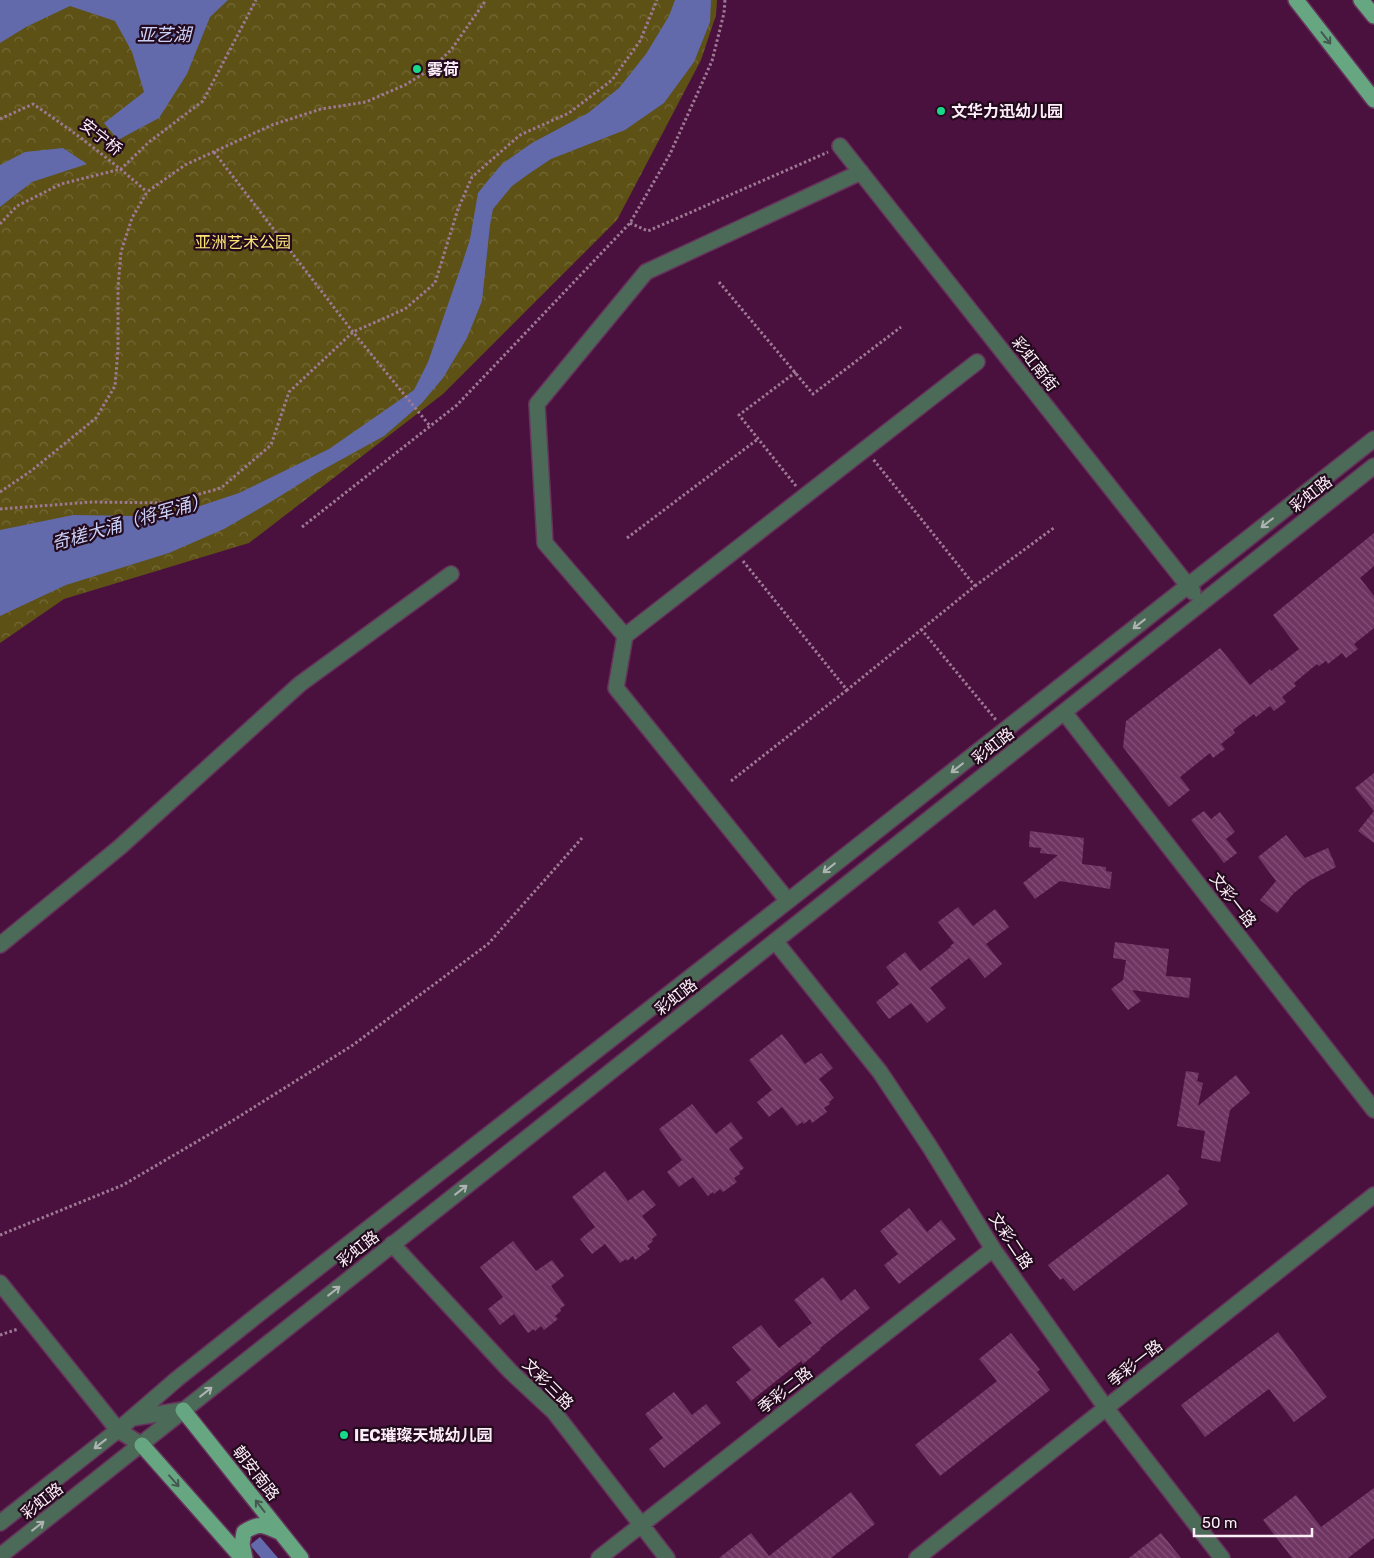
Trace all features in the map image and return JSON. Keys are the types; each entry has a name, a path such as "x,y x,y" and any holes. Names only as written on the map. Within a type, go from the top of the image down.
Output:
{"main road":[{"path":"1296,0 1374,100"},
{"path":"1361,0 1374,16"},
{"name":"朝安南路","path":"183,1410 301,1558"},
{"path":"142,1445 244,1558"},
{"path":"244,1558 242,1544 244,1532 254,1525 264,1526 280,1532"}],"street":[{"name":"彩虹南街","path":"840,146 1202,603"},
{"path":"625,636 546,543 537,404 646,272 861,172"},
{"path":"788,901 616,688 625,636 977,362"},
{"name":"彩虹路","path":"0,1523 118,1430 260,1313 788,901 1374,439"},
{"name":"彩虹路","path":"0,1556 1374,466"},
{"path":"0,946 120,848 300,684 451,574"},
{"name":"文彩一路","path":"1064,712 1374,1110"},
{"name":"文彩二路","path":"775,941 880,1072 930,1147 993,1249 1106,1408 1222,1558"},
{"name":"季彩一路","path":"917,1558 1374,1196"},
{"name":"文彩三路","path":"392,1244 510,1371 554,1412 667,1558"},
{"name":"季彩二路","path":"599,1558 993,1249"},
{"path":"0,1283 118,1430 142,1445"},
{"path":"132,1418 183,1410"}],"path":[{"path":"0,224 17,206 61,184 121,169 149,142 203,101 256,0"},
{"path":"0,492 32,471 96,418 115,386 121,252 132,218 147,192 185,165 272,125 322,109 366,102 406,85 431,69 451,50 486,0"},
{"path":"0,509 92,502 168,503 221,488 271,445 289,392 354,332 405,309 435,282 458,209 472,177 520,134 569,113 612,80 640,41 657,0"},
{"path":"302,527 457,405 630,223 670,154 712,61 724,13 725,0"},
{"name":"安宁桥","path":"0,119 33,104 121,169 147,192"},
{"path":"630,223 648,231 840,146"},
{"path":"214,152 430,426"},
{"path":"719,282 813,394 901,327"},
{"path":"796,372 739,415 804,497"},
{"path":"627,538 758,439"},
{"path":"865,450 975,586"},
{"path":"731,781 975,586 1055,527"},
{"path":"735,550 847,690"},
{"path":"921,629 1004,731"},
{"path":"0,1235 123,1185 232,1121 353,1045 488,944 582,838"}],"green space":[{"name":"亚洲艺术公园","path":"0,0 717,0 716,15 701,60 617,220 443,394 249,543 64,599 0,643"}],"water":[{"name":"亚艺湖","path":"0,0 228,0 210,17 187,74 159,118 118,140 104,123 144,92 132,52 115,21 70,6 26,27 0,43"},
{"name":"奇槎大涌（将军涌）","path":"675,0 711,0 710,22 694,62 664,103 625,130 551,159 512,186 493,209 482,301 467,338 443,378 421,404 384,436 317,473 224,529 169,553 66,585 0,616 0,530 73,515 136,516 185,511 239,493 329,449 414,390 428,362 463,261 470,239 478,193 502,164 532,143 588,113 619,88 646,54 669,16"},
{"path":"63,148 87,164 32,182 0,207 0,165 25,152"},
{"path":"260,1537 278,1558 261,1558 250,1545"}],"building":[{"path":"1374,533 1374,566 1360,578 1374,596 1374,628 1354,644 1358,649 1346,658 1342,653 1328,664 1326,661 1319,666 1317,664 1294,683 1296,686 1282,697 1286,702 1274,711 1270,706 1256,717 1254,714 1233,730 1235,733 1221,744 1225,749 1213,758 1210,753 1180,777 1190,790 1169,807 1123,747 1126,721 1220,648 1250,685 1270,669 1271,671 1299,649 1273,615"},
{"path":"1374,773 1374,811 1355,788"},
{"path":"1204,811 1211,819 1220,812 1235,832 1226,839 1237,853 1224,863 1191,820"},
{"path":"1374,811 1374,843 1358,831"},
{"path":"1030,831 1084,838 1082,864 1106,867 1106,871 1112,872 1110,889 1060,881 1035,899 1023,883 1058,855 1040,853 1041,848 1029,847"},
{"path":"1286,835 1305,858 1328,848 1336,867 1309,881 1294,893 1277,913 1260,900 1276,881 1258,857"},
{"path":"958,907 973,926 995,909 1009,927 986,944 1002,964 985,978 969,958 930,988 946,1008 927,1023 911,1003 889,1019 876,1002 899,984 886,967 905,952 920,971 951,947 954,943 938,922"},
{"path":"1115,942 1169,949 1166,976 1191,978 1189,998 1132,990 1141,1001 1128,1010 1111,989 1123,980 1126,960 1113,958"},
{"path":"782,1034 805,1064 821,1053 833,1068 819,1079 834,1098 824,1108 827,1112 812,1123 810,1119 804,1124 802,1122 797,1126 782,1107 769,1117 757,1102 772,1090 749,1060"},
{"path":"1186,1071 1199,1073 1197,1081 1203,1083 1198,1106 1236,1075 1250,1093 1230,1110 1220,1162 1201,1158 1205,1131 1177,1126"},
{"path":"692,1104 716,1134 731,1122 743,1138 729,1149 744,1168 734,1178 737,1182 723,1192 720,1189 708,1196 693,1177 679,1187 667,1172 682,1160 659,1129"},
{"path":"605,1171 628,1201 643,1190 656,1205 642,1216 657,1235 647,1246 650,1249 635,1260 633,1256 627,1261 626,1259 620,1263 605,1244 592,1254 580,1239 595,1227 572,1197"},
{"path":"1168,1174 1180,1189 1178,1191 1188,1204 1074,1291 1063,1278 1060,1280 1048,1265"},
{"path":"909,1208 927,1232 941,1220 956,1239 899,1284 884,1265 898,1254 880,1231"},
{"path":"513,1241 536,1271 552,1260 564,1276 551,1286 565,1305 555,1316 558,1319 544,1330 541,1326 535,1331 534,1329 528,1333 514,1314 500,1325 488,1309 503,1297 480,1267"},
{"path":"823,1277 841,1301 855,1289 870,1308 803,1364 801,1361 751,1401 736,1382 751,1370 732,1347 761,1325 779,1348 812,1323 794,1300"},
{"path":"1278,1332 1327,1397 1294,1422 1269,1389 1205,1437 1181,1405"},
{"path":"1011,1333 1040,1370 1037,1372 1050,1390 940,1476 915,1445 997,1381 979,1359"},
{"path":"674,1392 692,1415 706,1404 721,1423 664,1468 649,1449 663,1438 645,1414"},
{"path":"1374,1488 1374,1538 1348,1558 1292,1558 1263,1520 1296,1495 1321,1527"},
{"path":"851,1492 875,1524 831,1558 719,1558 751,1533 769,1556"},
{"path":"1161,1533 1181,1558 1129,1558"}],"place":[{"name":"雾荷","path":"417,69"},
{"name":"文华力迅幼儿园","path":"941,111"},
{"name":"IEC璀璨天城幼儿园","path":"344,1435"}]}
